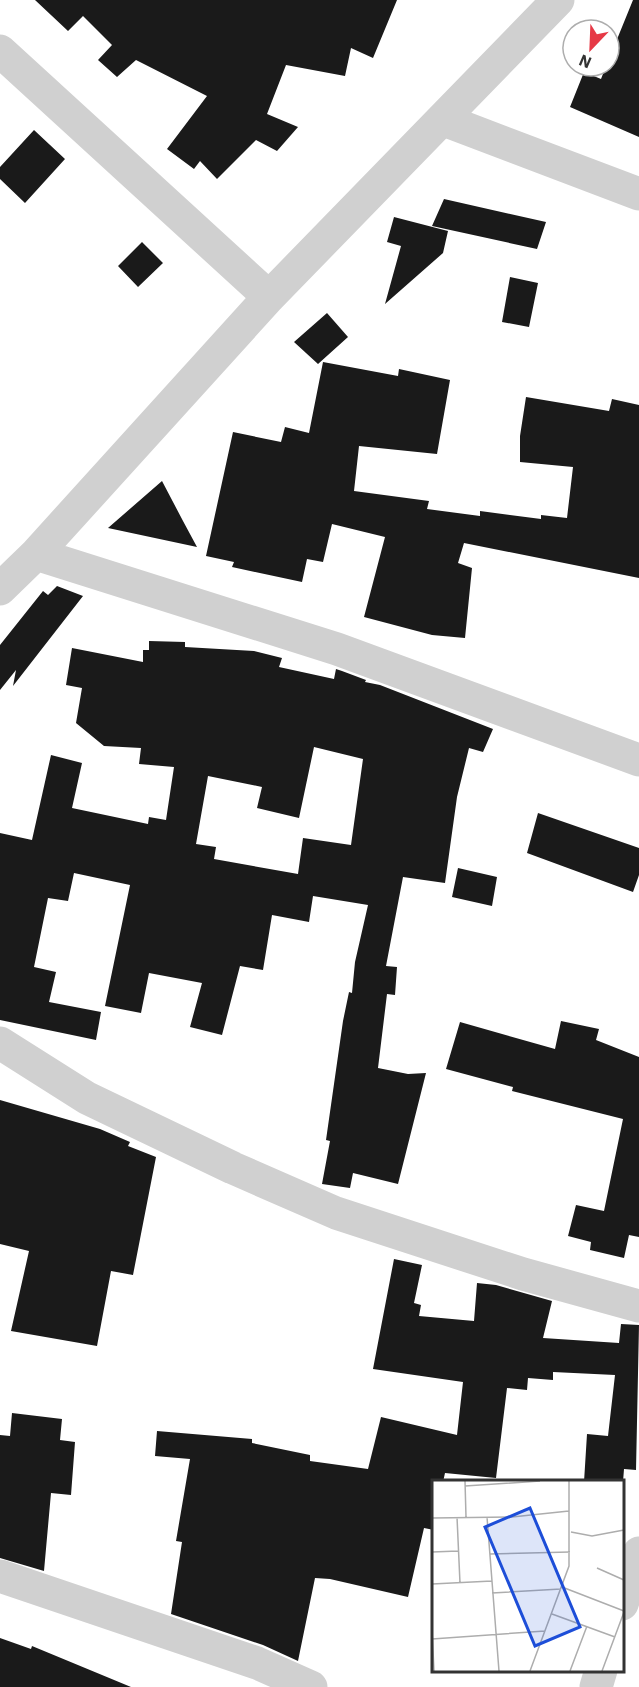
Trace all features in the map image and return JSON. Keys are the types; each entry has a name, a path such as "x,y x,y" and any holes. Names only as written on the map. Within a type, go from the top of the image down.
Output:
{"street":[{"path":"558,0 444,120 269,297 13,567 338,649 639,760"},
{"path":"0,51 269,297"},
{"path":"444,120 639,194"},
{"path":"0,1043 87,1098 233,1168 336,1213 523,1274 639,1306"},
{"path":"624,1598 639,1553"},
{"path":"0,1576 257,1663 311,1687"},
{"path":"596,1687 601,1672"}],"building":[{"path":"35,0 397,0 373,58 351,48 345,76 286,65 267,114 298,127 277,151 256,140 217,179 200,161 194,169 167,149 207,96 136,60 117,77 98,60 112,45 83,16 68,31"},
{"path":"633,0 639,0 639,137 570,107 582,78 621,78 621,30"},
{"path":"34,130 65,159 25,203 0,179 0,167"},
{"path":"444,199 546,222 537,249 432,226"},
{"path":"394,217 448,231 443,253 385,304 401,246 387,242"},
{"path":"142,242 163,263 138,287 118,266"},
{"path":"510,277 538,283 529,327 502,322"},
{"path":"327,313 348,337 318,364 294,342"},
{"path":"323,362 398,376 399,369 450,380 437,454 359,446 354,491 429,501 427,509 480,516 480,511 541,519 541,515 567,518 573,467 520,462 520,436 526,397 609,411 612,399 639,405 639,578 464,543 458,563 472,568 465,638 432,635 364,617 385,537 332,524 323,562 307,559 302,582 232,567 234,562 206,556 233,432 281,442 285,427 309,433"},
{"path":"162,481 183,521 197,547 108,528"},
{"path":"57,586 83,596 13,686 16,670 0,690 0,645 43,591 48,595"},
{"path":"149,641 185,642 185,647 254,651 282,658 279,667 334,679 336,669 493,729 483,752 469,748 457,797 445,883 403,877 386,966 397,967 395,995 387,994 378,1068 408,1074 426,1073 398,1184 353,1173 350,1188 322,1184 330,1141 326,1140 343,1021 349,992 352,993 355,962 368,905 313,896 309,922 272,915 263,970 240,966 222,1035 190,1027 202,983 149,973 141,1013 105,1006 130,885 74,873 68,901 48,898 34,967 56,972 49,1002 101,1012 96,1040 0,1020 0,833 32,840 51,755 82,763 72,808 148,824 149,817 166,820 174,767 139,764 141,748 104,746 76,723 82,688 66,685 72,648 143,662 143,650 149,650","holes":["314,747 363,759 351,845 303,838 298,874 214,859 216,847 196,844 208,776 262,787 257,808 299,818"]},
{"path":"538,813 639,848 639,875 633,892 527,853"},
{"path":"458,868 497,877 492,906 452,897"},
{"path":"561,1021 599,1029 596,1040 639,1057 639,1237 629,1235 624,1258 590,1250 591,1242 568,1236 576,1205 604,1211 623,1119 512,1091 513,1087 446,1069 460,1022 555,1049"},
{"path":"0,1100 100,1129 130,1142 128,1146 156,1157 133,1275 111,1271 97,1346 11,1331 29,1251 0,1244"},
{"path":"394,1259 422,1265 414,1303 421,1305 419,1316 474,1321 477,1283 496,1285 552,1301 543,1338 619,1343 621,1324 639,1325 636,1470 624,1469 623,1480 584,1480 587,1434 608,1436 615,1375 553,1372 553,1380 528,1378 527,1390 507,1388 496,1478 445,1473 443,1480 432,1480 432,1530 424,1528 408,1597 330,1579 315,1578 298,1661 263,1645 171,1614 182,1542 176,1541 190,1459 155,1456 157,1431 252,1439 252,1443 310,1455 310,1461 368,1469 381,1417 457,1435 463,1382 373,1369"},
{"path":"12,1413 62,1419 60,1440 75,1442 71,1495 51,1493 44,1571 0,1558 0,1435 10,1436"},
{"path":"0,1638 31,1649 32,1646 131,1687 0,1687"}]}
